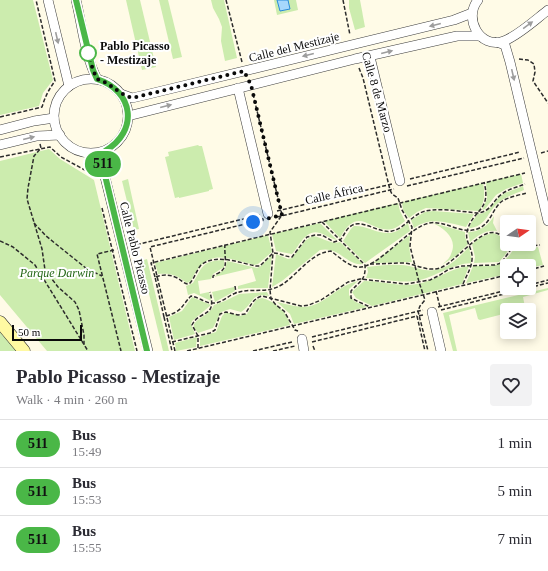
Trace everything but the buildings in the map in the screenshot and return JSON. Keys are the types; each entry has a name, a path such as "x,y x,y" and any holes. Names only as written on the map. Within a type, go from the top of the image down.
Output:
{"street":[{"path":"48,0 69,86"},
{"path":"76,0 90,60 97,79"},
{"path":"478,0 472,13 474,28 480,36 489,41 505,45 548,221"},
{"path":"497,42 514,36 548,10"},
{"name":"Calle del Mestizaje","path":"121,94 132,98 454,20 472,13"},
{"path":"128,116 238,88 458,36 480,36"},
{"name":"Calle 8 de Marzo","path":"370,57 401,185"},
{"path":"97,79 110,84 121,94 126,102 128,116 126,128 121,138 105,151 94,153 78,151 68,144 57,130 54,118 56,103 69,86 83,80 97,79"},
{"path":"238,88 270,217"},
{"path":"0,130 34,121 54,118"},
{"path":"0,145 37,136 60,135"},
{"name":"Calle Pablo Picasso","path":"105,151 103,167 104,173 148,351"},
{"path":"433,310 441,351"},
{"path":"0,322 24,351"}],"path":[{"path":"0,117 42,107 44,98 55,81 36,0"},
{"path":"226,0 244,71"},
{"name":"Calle 8 de Marzo","path":"343,0 352,45"},
{"path":"510,62 521,59 528,60 534,64 535,72 532,81 548,103"},
{"name":"Calle 8 de Marzo","path":"355,60 363,78 390,190"},
{"path":"251,85 282,215 270,232 273,253 270,290 271,299 276,305 284,310 295,330 312,351"},
{"path":"0,157 50,147 61,157 94,175"},
{"path":"121,351 97,254 270,217 281,210 389,184 401,185 520,152"},
{"path":"34,156 27,199 42,249 45,270 58,287 75,302 79,310 84,335 84,345"},
{"name":"Calle África","path":"154,262 150,247 270,217 390,190 401,185 522,158"},
{"path":"172,351 154,262 525,173"},
{"path":"463,284 472,265 470,245 467,241 468,230 472,220 482,209 487,195 484,182"},
{"path":"156,277 166,275 174,276 185,284 189,284 194,279 197,270 202,264 211,260 225,260 260,266 273,253 280,253 288,257 292,257 307,237 322,235 334,242 340,240 351,225 364,224 384,232 392,231 404,225 408,221 426,211 484,212 490,208 504,192 525,184"},
{"path":"390,190 392,194 398,198 402,210 412,227 410,246 425,300 418,311 428,351"},
{"path":"164,317 175,313 182,308 191,296 198,297 203,301 213,304 219,303 236,293 270,290 283,284 313,258 323,252 331,251 349,264 358,267 365,266 421,226 430,223 468,230 477,230 485,225 502,202 527,193"},
{"path":"102,205 137,351"},
{"path":"33,222 46,236 87,269 102,276"},
{"path":"322,222 365,266 364,280 351,291 351,298 370,307"},
{"path":"369,264 405,264 426,269 438,269 448,264 481,236 491,232 500,235"},
{"path":"0,241 13,247 35,265 88,351"},
{"path":"213,278 213,276 224,268 226,264 224,253 225,245"},
{"path":"536,246 540,245"},
{"path":"170,343 210,333 215,330 220,314 226,312 238,315 245,314 256,298 262,296 302,306 309,305 321,300 348,282 364,280 406,284 430,280 449,269 462,266 501,264 511,251"},
{"path":"536,268 544,266"},
{"path":"187,351 500,276"},
{"path":"547,276 548,282"},
{"path":"156,277 175,351"},
{"path":"536,284 548,282"},
{"path":"273,351 418,311 433,310 548,282"},
{"path":"235,286 236,293"},
{"path":"198,348 198,336 192,326 194,321 211,309 213,304 210,292"},
{"path":"433,310 500,292"},
{"path":"253,351 304,342 312,342 417,316"},
{"path":"312,342 315,351"}],"green space":[{"path":"0,0 33,0 53,80 43,93 39,106 0,115"},
{"path":"126,0 140,0 156,67 142,70"},
{"path":"159,0 168,0 182,57 173,59"},
{"path":"211,0 224,0 237,58 225,61 221,41 222,27"},
{"path":"274,0 296,0 298,10 277,15"},
{"path":"349,0 360,0 365,27 355,30 349,8"},
{"path":"198,145 202,146 213,189 175,198 165,157 169,156 168,152"},
{"name":"Parque Darwin","path":"49,149 60,159 94,180 135,351 47,351 0,295 0,161"},
{"path":"521,174 523,183 506,189 496,195 485,209 482,210 487,199 486,182"},
{"path":"128,179 139,229 134,230 122,181"},
{"path":"483,183 484,197 479,211 426,208 409,218 403,210 402,202"},
{"path":"523,186 524,190 497,204 483,222 475,227 469,228 478,214 489,209 499,197 507,192"},
{"path":"398,203 405,221 392,229 377,228 365,222 359,221 353,223 347,228 340,238 324,221"},
{"path":"433,211 474,214 466,227 446,222 433,221 420,224 414,228 411,220 425,212"},
{"path":"494,216 493,223 497,231 486,232 470,242 468,232 483,228"},
{"path":"320,223 337,240 315,232 307,235 292,254 276,251 272,234"},
{"path":"408,223 410,231 365,263 343,241 354,226 392,233"},
{"path":"433,223 465,232 465,237 468,244 456,256 443,264 448,259 453,249 452,239 446,231"},
{"path":"492,233 500,236 500,251 508,251 499,262 474,263 475,257 472,244 481,237"},
{"path":"268,235 272,252 258,264 254,265 225,258 210,259 203,263 191,281 187,283 174,275 158,274 155,263"},
{"path":"410,235 410,255 412,262 373,263"},
{"path":"313,236 330,242 340,242 363,264 352,262 333,251 320,250 282,281 272,287 276,254 288,259 292,258 306,240"},
{"path":"469,247 471,263 458,265 427,278 413,281 400,281 366,278 368,272 367,267 397,265 425,270 439,269 450,264"},
{"path":"536,247 538,247 543,265 536,266 536,259 506,259 512,251 536,251"},
{"path":"272,255 268,288 238,289 238,286 256,281 252,268 214,277 225,269 227,261 257,268"},
{"path":"147,259 169,351 163,351 141,261"},
{"path":"224,260 224,267 213,274 211,279 198,281 200,294 209,292 211,301 194,293 188,295 186,286 193,283 201,269 207,263"},
{"path":"499,264 500,276 466,283 473,266 489,266"},
{"path":"469,266 462,284 372,306 356,298 352,292 364,281 411,285 430,280 455,269"},
{"path":"358,281 349,289 349,295 354,301 367,307 294,324 290,314 277,302 305,307 319,303 344,286"},
{"path":"234,287 235,291 215,302 212,292"},
{"path":"548,288 548,290 536,293 536,291"},
{"path":"267,292 269,296 263,295 255,297 241,312 230,309 221,312 213,328 198,333 194,328 194,324 210,311 214,305 239,294"},
{"path":"519,295 530,295 523,297 524,303 500,303 500,315 480,320 478,319 475,308 449,315 457,351 453,351 443,313"},
{"path":"192,297 211,305 192,321 191,324 195,334 174,340 169,317 182,311"},
{"path":"262,298 276,304 286,316 290,325 200,346 200,337 216,332 222,316 225,313 240,316 247,314 256,300"},
{"path":"0,332 16,351 0,351"},
{"path":"197,337 196,347 176,351 175,343"}],"water":[{"path":"277,0 288,0 290,9 280,11"}],"bus line":[{"name":"511","path":"76,0 90,60 97,79 114,87 121,94 126,102 128,111 128,122 124,133 113,146 105,151 103,167 147,351"}],"place":[{"name":"Pablo Picasso - Mestizaje","path":"88,53"}],"route":[{"path":"88,53 97,79 114,87 121,94 132,98 244,71 251,85 282,215 253,222"}]}
